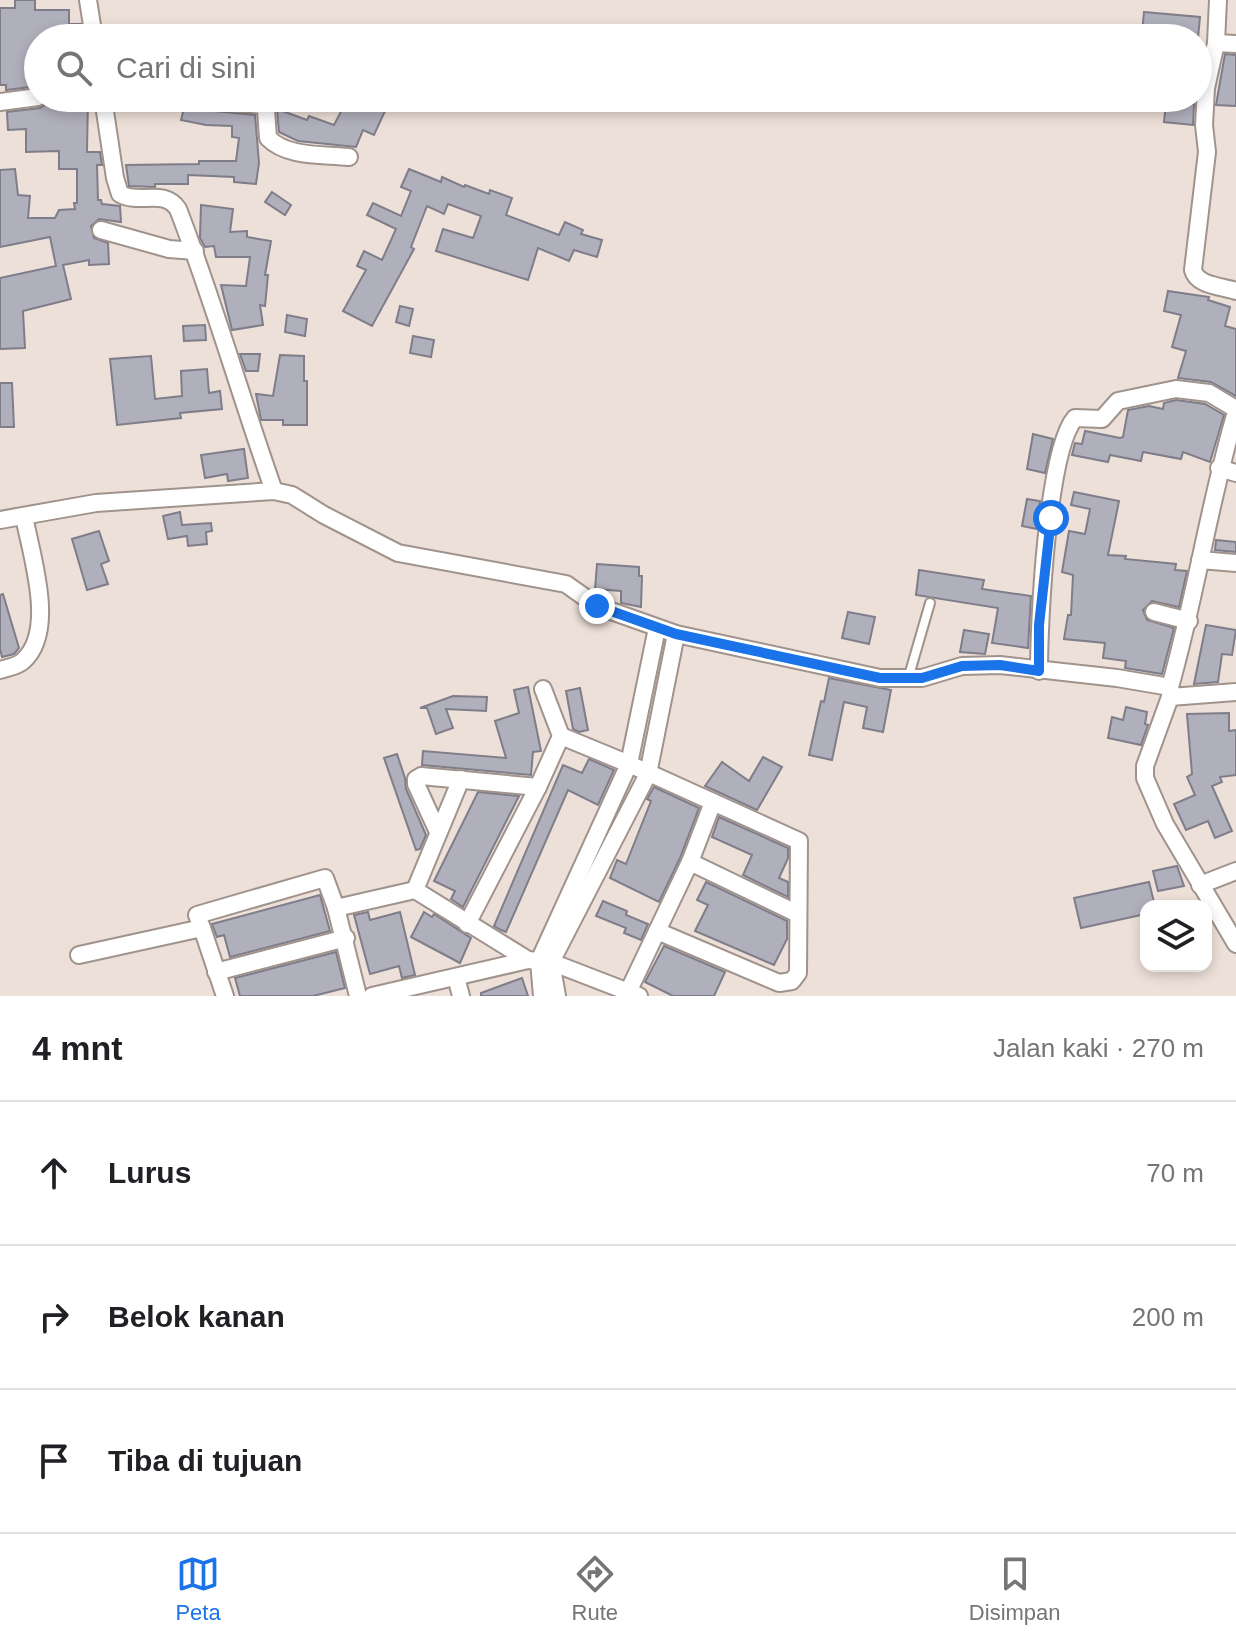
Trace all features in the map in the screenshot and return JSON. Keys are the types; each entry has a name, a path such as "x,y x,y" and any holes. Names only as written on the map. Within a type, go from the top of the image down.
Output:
{"street":[{"path":"88,0 92,24"},
{"path":"1212,61 1218,0"},
{"path":"1216,43 1236,44"},
{"path":"0,102 24,99"},
{"path":"105,112 120,194 127,198 164,197 172,201 195,251 254,439 274,491"},
{"path":"266,112 268,138 275,145 290,151 349,157"},
{"path":"1205,112 1207,152 1193,270 1200,281 1236,291"},
{"path":"101,230 169,249 195,251"},
{"path":"1039,671 1039,625 1055,473 1067,428 1075,418 1102,419 1118,401 1176,389 1209,393 1236,411 1219,468 1189,621 1170,692 1145,766 1145,778 1165,824 1236,944"},
{"path":"1219,468 1236,473"},
{"path":"0,520 96,503 274,491 292,495 398,553 566,584 597,606 676,634 880,678 922,678 962,666 1000,665 1117,678 1170,692 1236,692"},
{"path":"0,670 22,663 39,639 41,610 24,516"},
{"path":"1200,560 1236,563"},
{"path":"1154,612 1189,621"},
{"path":"542,996 539,961 629,764 657,628"},
{"path":"372,996 539,961 648,774 676,634"},
{"path":"467,924 561,736 543,689"},
{"path":"561,736 799,841 798,973 792,981 779,983 657,931"},
{"path":"438,832 416,784 416,779 421,776 538,787"},
{"path":"415,890 461,779"},
{"path":"336,908 415,890 467,924 539,961 634,993 657,931 690,862 713,802"},
{"path":"690,862 798,914"},
{"path":"1200,885 1236,871"},
{"path":"225,996 197,915 325,878 346,938 358,996"},
{"path":"79,955 202,928"},
{"path":"216,972 346,938"},
{"path":"539,961 557,996"},
{"path":"456,977 461,996"}],"lane":[{"path":"908,679 930,603"}],"building":[{"path":"15,0 35,0 35,10 69,10 69,24 24,24 24,88 6,90 6,85 0,85 0,8 15,8"},
{"path":"1144,12 1200,17 1199,24 1143,24"},
{"path":"1225,54 1236,55 1236,106 1216,105"},
{"path":"7,112 88,112 87,152 100,152 102,165 97,165 98,200 102,204 120,206 121,222 99,219 91,226 94,238 108,243 109,264 89,265 89,260 63,265 71,299 23,311 25,348 0,349 0,278 56,266 50,237 0,247 0,170 15,169 18,195 30,196 28,218 55,218 59,210 75,209 74,203 77,203 77,169 59,169 59,151 26,152 26,129 8,130"},
{"path":"183,112 255,115 259,163 256,184 234,182 234,177 188,175 188,184 129,186 126,165 236,161 239,138 232,137 232,126 181,120"},
{"path":"277,112 307,120 309,116 334,125 341,112 385,112 374,135 363,130 356,147 298,141 279,132"},
{"path":"1165,112 1194,112 1193,125 1164,122"},
{"path":"409,169 441,182 442,177 464,187 489,194 490,190 512,198 506,215 559,235 565,222 583,230 581,234 602,240 597,257 574,250 569,261 538,248 528,280 436,251 443,229 473,238 481,216 448,204 444,214 427,206 411,247 414,249 372,326 343,311 366,270 357,266 364,251 382,260 396,229 367,215 373,203 401,216 411,191 401,187"},
{"path":"272,192 291,205 285,215 265,202"},
{"path":"201,205 233,209 230,232 247,231 247,237 271,241 265,275 268,275 265,306 260,305 263,325 232,330 221,285 246,286 250,257 216,257 214,246 205,247 200,238"},
{"path":"1168,291 1209,297 1208,300 1230,307 1225,326 1236,329 1236,396 1211,382 1178,378 1186,351 1172,347 1181,315 1164,311"},
{"path":"400,306 413,309 409,326 396,322"},
{"path":"287,315 307,319 305,336 285,332"},
{"path":"205,325 206,340 184,341 183,326"},
{"path":"413,336 434,340 431,357 410,353"},
{"path":"240,354 260,354 258,371 246,371"},
{"path":"280,355 304,356 307,425 283,425 283,420 261,420 256,394 273,396"},
{"path":"151,356 155,399 182,396 181,371 207,369 209,393 220,391 222,409 180,413 181,418 117,425 110,359"},
{"path":"0,383 12,383 14,427 0,427"},
{"path":"1176,400 1205,404 1224,415 1210,462 1183,452 1181,459 1143,452 1141,461 1110,455 1108,462 1072,455 1075,443 1082,444 1085,431 1123,437 1128,410 1149,406 1163,409 1164,403"},
{"path":"1033,434 1053,439 1045,473 1027,469"},
{"path":"244,449 248,478 228,481 227,474 205,478 201,455"},
{"path":"1074,492 1119,501 1108,555 1176,564 1175,570 1187,571 1179,607 1152,601 1143,610 1147,620 1174,628 1162,674 1125,668 1126,661 1103,658 1105,643 1064,639 1068,615 1071,615 1073,575 1062,572 1069,531 1085,534 1090,509 1071,505"},
{"path":"1027,499 1040,501 1037,529 1022,526"},
{"path":"180,512 182,525 211,523 212,531 206,532 207,544 188,546 187,536 168,539 163,516"},
{"path":"99,531 109,561 101,564 108,584 87,590 72,539"},
{"path":"1216,540 1236,542 1236,552 1215,550"},
{"path":"597,564 639,567 639,576 642,576 641,607 621,603 621,591 595,589"},
{"path":"919,570 984,580 982,589 1031,596 1028,648 992,643 998,608 916,595"},
{"path":"3,594 19,648 14,654 2,657 0,595"},
{"path":"848,612 875,617 869,644 842,638"},
{"path":"1206,625 1236,630 1232,655 1222,654 1218,682 1194,684"},
{"path":"964,630 989,634 985,654 960,652"},
{"path":"829,678 891,690 883,732 863,728 867,707 844,702 832,760 809,755"},
{"path":"528,687 541,751 533,752 531,775 422,765 423,751 506,758 495,721 519,713 514,690"},
{"path":"580,688 588,730 579,732 573,729 566,691"},
{"path":"453,696 487,697 486,711 446,709 453,728 436,734 427,708 420,708"},
{"path":"1126,707 1147,712 1145,724 1148,725 1141,745 1108,738 1112,717 1123,720"},
{"path":"1229,713 1229,731 1236,730 1236,775 1220,777 1222,782 1212,786 1232,831 1215,838 1208,821 1186,830 1174,804 1195,795 1187,777 1192,774 1187,714"},
{"path":"397,754 406,789 426,835 420,849 416,850 384,758"},
{"path":"763,757 782,767 757,810 705,786 722,762 749,781"},
{"path":"589,759 614,770 598,805 568,790 506,932 501,930 494,926 563,765 582,773"},
{"path":"654,787 699,808 659,902 610,878 617,860 626,864 651,801 647,799"},
{"path":"478,792 519,796 463,907 451,899 455,891 434,881"},
{"path":"719,817 788,848 788,858 779,878 788,882 788,897 743,875 752,855 712,837"},
{"path":"1177,866 1184,886 1158,891 1153,871"},
{"path":"706,882 787,921 787,939 774,965 695,931 708,905 697,900"},
{"path":"1149,882 1154,900 1140,900 1140,915 1081,928 1074,898"},
{"path":"320,895 330,931 230,957 224,935 217,937 212,924"},
{"path":"603,901 648,924 641,940 624,933 626,928 596,916"},
{"path":"368,912 370,920 400,912 415,975 402,978 399,966 370,974 354,915"},
{"path":"424,912 432,917 434,914 471,938 460,963 411,937"},
{"path":"664,946 725,972 714,996 673,996 645,982"},
{"path":"336,952 345,988 313,996 240,996 235,978"},
{"path":"522,978 528,996 481,996 481,993"}],"route":[{"path":"597,606 676,634 880,678 922,678 962,666 1000,665 1039,671 1039,625 1051,518"}]}
